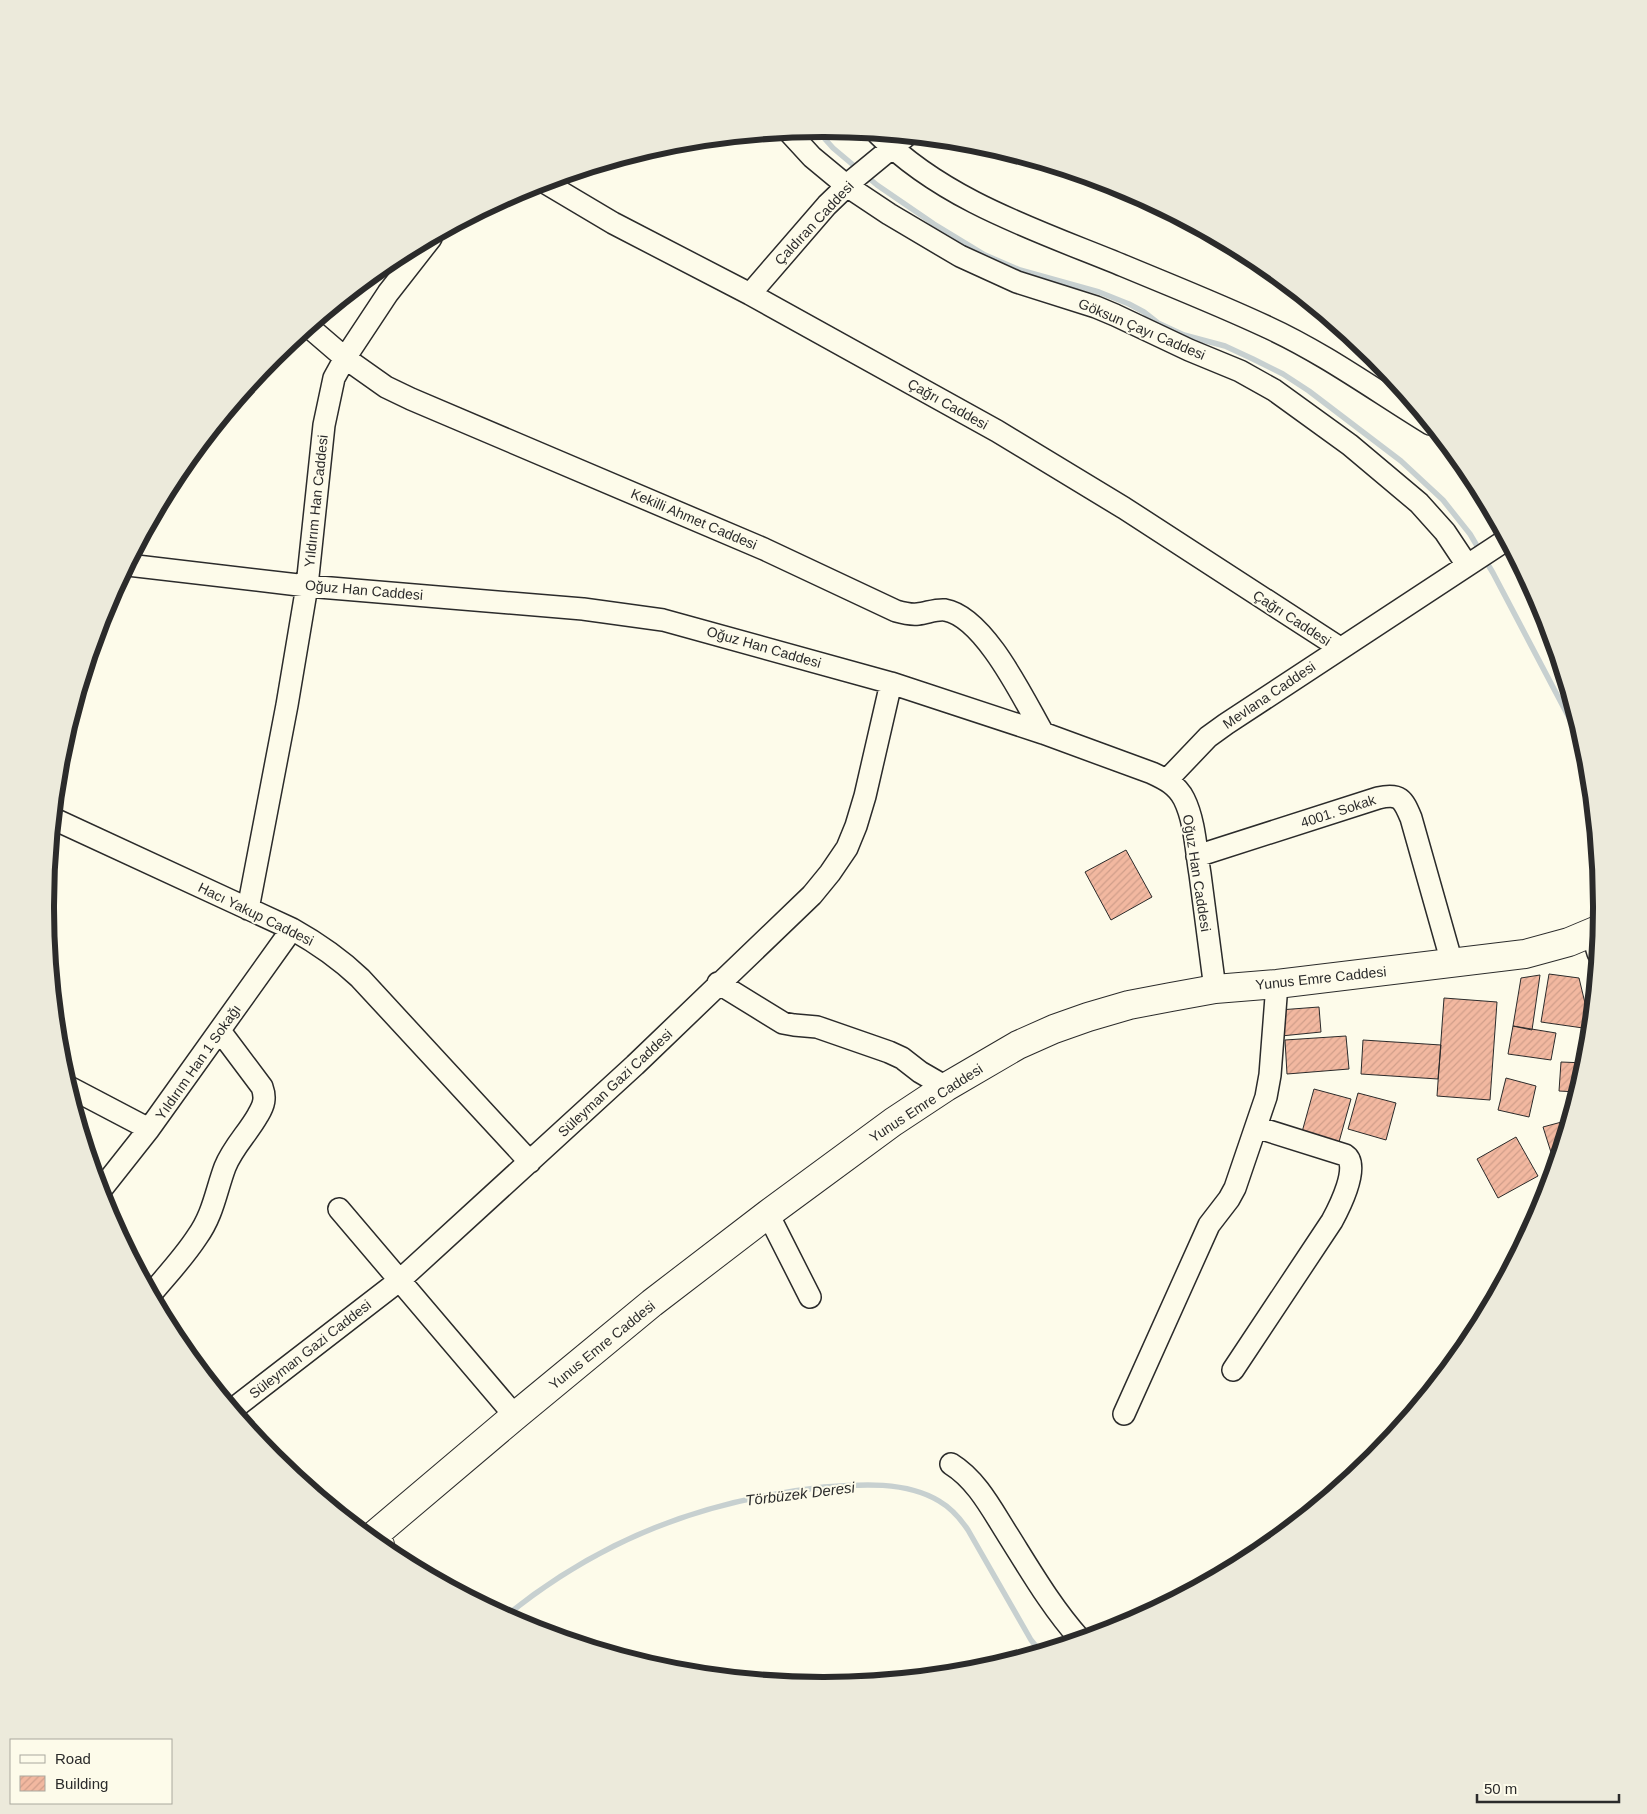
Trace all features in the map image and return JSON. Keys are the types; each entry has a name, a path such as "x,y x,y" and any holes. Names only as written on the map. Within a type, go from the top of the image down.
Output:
{"main road":[{"name":"Yunus Emre Caddesi","path":"374,1532 652,1303 768,1214 893,1122 946,1087 1018,1045 1088,1017 1130,1006 1215,989 1277,984 1452,963 1532,952 1569,942 1592,939"}],"street":[{"name":"Göksun Çayı Caddesi","path":"794,138 823,166 851,183 928,238 986,268 1026,284 1096,307 1258,380 1395,481 1420,503 1471,562"},
{"name":"Çaldıran Caddesi","path":"750,294 805,229 889,144"},
{"path":"889,144 943,183 1009,220 1216,305 1294,340 1323,356 1414,414"},
{"name":"Çağrı Caddesi","path":"552,187 613,223 750,294 997,431 1124,508 1340,648"},
{"name":"Yıldırım Han Caddesi","path":"248,909 287,705 307,586 324,425 334,378 388,293 420,252"},
{"name":"Kekilli Ahmet Caddesi","path":"313,331 345,358 394,391 764,549 896,611 909,614 944,610 955,614 976,630 991,646 1043,733"},
{"name":"Mevlana Caddesi","path":"1167,780 1208,737 1501,543"},
{"name":"Oğuz Han Caddesi","path":"134,566 307,586 583,610 663,620 891,683 1043,733 1167,780 1177,789 1184,800 1190,819 1197,856 1215,989"},
{"name":"Süleyman Gazi Caddesi","path":"237,1406 400,1280 635,1064 812,895 847,848 856,826 865,796 891,683"},
{"name":"4001. Sokak","path":"1197,856 1392,795 1399,798 1405,804 1411,818 1452,963"},
{"name":"Hacı Yakup Caddesi","path":"59,821 292,929 327,950 343,962 530,1162"},
{"name":"Yıldırım Han 1 Sokağı","path":"106,1184 149,1130 292,929"},
{"path":"718,983 783,1023 794,1026 817,1027 889,1052 902,1058 920,1072 946,1087"},
{"path":"1124,1414 1208,1225 1226,1203 1235,1188 1266,1097 1270,1075 1277,984"},
{"path":"155,1289 197,1238 207,1222 215,1203 225,1166 234,1149 263,1107 265,1098 262,1087 220,1031"},
{"path":"77,1092 149,1130"},
{"path":"1233,1370 1332,1221 1345,1194 1351,1164 1350,1158 1345,1155 1256,1127"},
{"path":"339,1209 515,1416"},
{"path":"768,1214 810,1296"},
{"path":"951,1464 962,1471 974,1483 1027,1564 1076,1634"}],"building":[{"path":"1126,850 1152,897 1111,920 1085,872"},
{"path":"1549,974 1579,978 1587,1010 1583,1028 1541,1022"},
{"path":"1540,975 1532,1030 1513,1026 1521,978"},
{"path":"1444,998 1497,1002 1490,1100 1437,1096"},
{"path":"1319,1007 1321,1032 1281,1036 1279,1010"},
{"path":"1513,1026 1556,1033 1551,1060 1508,1054"},
{"path":"1346,1036 1349,1069 1287,1074 1285,1040"},
{"path":"1363,1040 1441,1045 1438,1079 1361,1074"},
{"path":"1561,1062 1577,1063 1570,1092 1559,1091"},
{"path":"1506,1078 1536,1086 1529,1117 1498,1110"},
{"path":"1314,1089 1351,1099 1339,1142 1302,1132"},
{"path":"1358,1093 1396,1103 1386,1140 1348,1129"},
{"path":"1562,1122 1552,1155 1543,1127"},
{"path":"1516,1137 1538,1176 1498,1198 1477,1159"}],"waterway":[{"path":"823,137 833,148 877,185 934,224 985,255 1020,270 1099,292 1129,304 1144,312 1158,323 1184,335 1225,346 1253,359 1283,374 1309,391 1401,461 1443,500 1470,534 1493,573 1569,718"},
{"name":"Törbüzek Deresi","path":"513,1611 572,1569 600,1553 639,1534 690,1515 743,1500 797,1490 838,1486 883,1485 912,1490 926,1495 939,1501 962,1521 1037,1647"}]}
